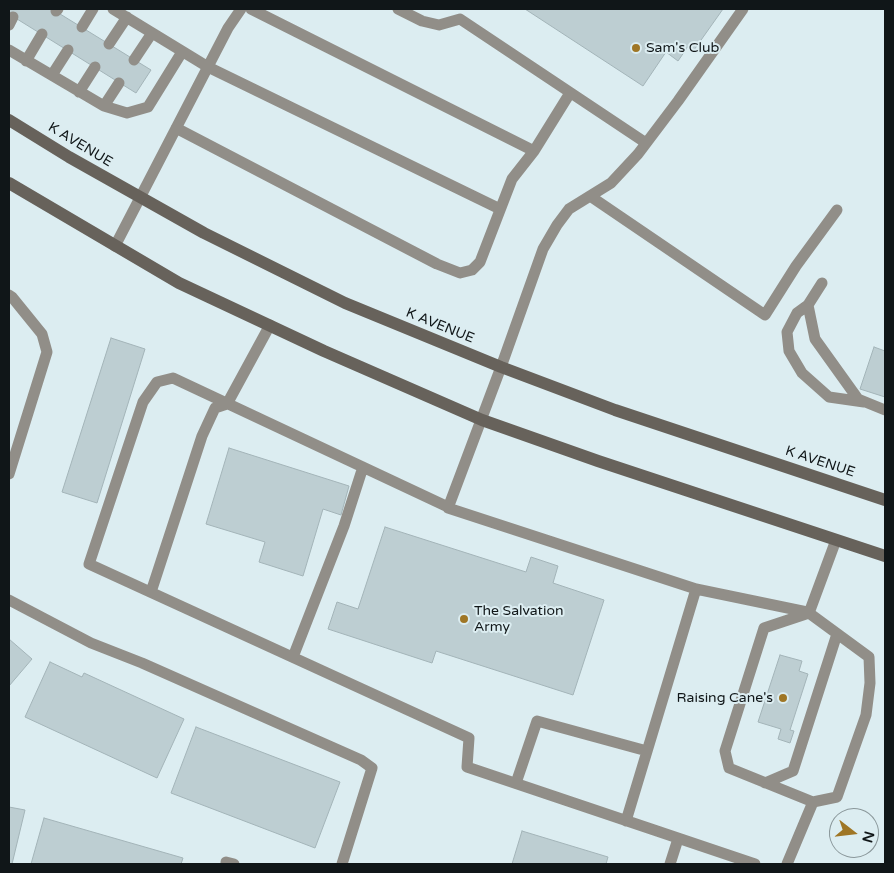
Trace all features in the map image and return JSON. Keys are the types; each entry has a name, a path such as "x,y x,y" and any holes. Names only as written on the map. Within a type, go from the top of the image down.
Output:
{"main road":[{"name":"K AVENUE","path":"9,120 69,157 204,233 345,303 501,368 615,410 885,500"},
{"path":"9,183 179,283 324,351 482,420 598,461 885,556"}],"lane":[{"path":"82,27 93,9"},
{"path":"113,9 208,67 500,209"},
{"path":"115,246 228,28 241,9"},
{"path":"251,9 534,150"},
{"path":"398,9 422,21 439,24 457,14 570,93 646,143"},
{"path":"448,507 501,368 542,249 569,209 610,183 638,154 743,9"},
{"path":"109,44 127,17"},
{"path":"134,60 152,33"},
{"path":"26,61 42,34"},
{"path":"9,50 104,106 127,113 148,107 182,52"},
{"path":"52,75 68,50"},
{"path":"79,92 95,68"},
{"path":"104,106 119,82"},
{"path":"176,128 437,264 460,273 472,270 480,262 512,179 534,150 570,93"},
{"path":"590,196 765,315 796,266 837,210"},
{"path":"822,283 808,305 797,313 788,332 789,351 802,373 829,397 865,402"},
{"path":"9,295 42,334 47,352 9,474"},
{"path":"808,305 815,340 858,399 885,410"},
{"path":"150,592 202,436 215,408 227,404 270,325"},
{"path":"755,864 467,767 469,738 89,564 143,402 157,382 173,378 448,507 696,589 809,613 869,657 870,683 866,716 837,797 813,802 729,768 725,752 764,628 809,613"},
{"path":"293,657 344,526 363,468"},
{"path":"809,613 836,540"},
{"path":"626,821 696,589"},
{"path":"9,600 91,643 360,760 372,768 342,864"},
{"path":"765,783 793,772 837,634"},
{"path":"516,783 537,721 647,751"},
{"path":"787,864 813,802"},
{"path":"670,864 678,839"},
{"path":"226,864 226,862 234,864"}],"building":[{"path":"9,9 52,9 151,70 136,93 9,14"},
{"name":"Sam's Club","path":"525,9 723,9 694,50 689,45 678,61 666,52 643,86"},
{"path":"111,338 145,349 97,503 62,492"},
{"path":"874,347 885,351 885,397 860,389"},
{"path":"229,448 349,486 341,515 323,509 303,576 259,562 265,542 206,524"},
{"name":"The Salvation Army","path":"385,527 526,572 531,557 558,566 553,583 604,600 573,695 436,651 432,663 328,629 337,602 358,609"},
{"path":"9,639 32,659 9,686"},
{"name":"Raising Cane's","path":"780,655 802,661 799,671 808,674 790,730 794,731 790,743 778,739 781,729 758,722"},
{"path":"50,662 82,677 84,673 184,719 157,778 25,717"},
{"path":"196,727 340,782 315,848 171,793"},
{"path":"9,807 25,810 12,864 9,864"},
{"path":"44,818 183,858 181,864 31,864"},
{"path":"522,831 608,857 606,864 512,864"}],"place":[{"name":"Sam's Club","path":"636,48"},
{"name":"The Salvation Army","path":"464,619"},
{"name":"Raising Cane's","path":"783,698"}]}
